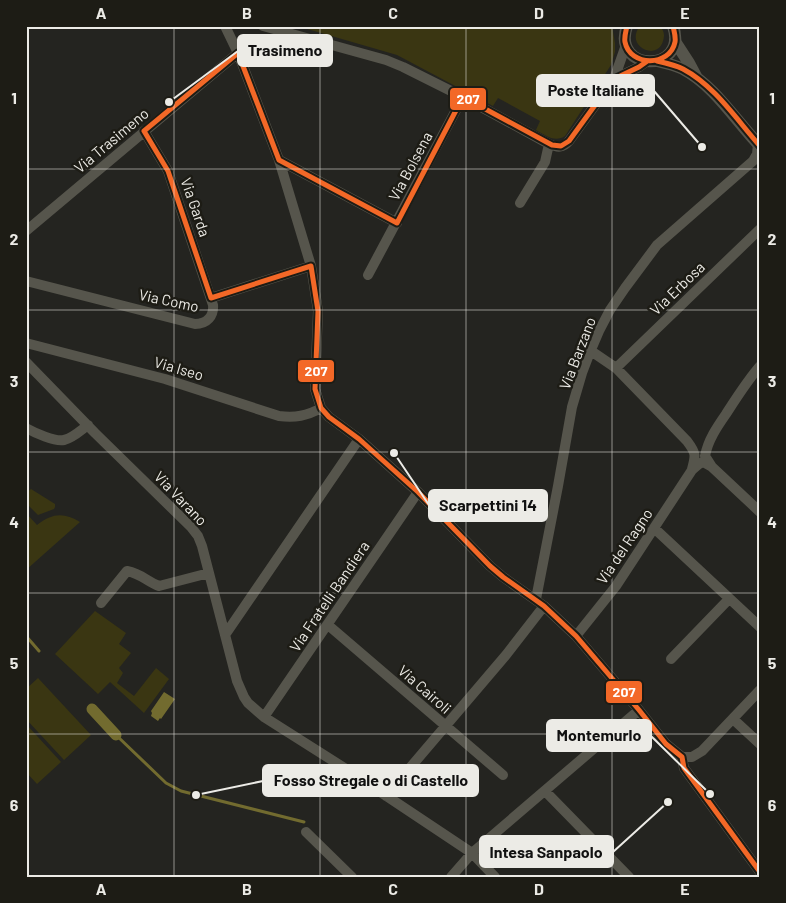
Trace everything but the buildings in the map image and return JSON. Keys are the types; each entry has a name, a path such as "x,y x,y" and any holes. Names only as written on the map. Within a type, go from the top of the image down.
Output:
{"street":[{"path":"225,26 238,53 279,160 311,266 318,311 315,389 321,408 418,492 490,566 540,603 576,636 666,744 682,757 692,757 702,751 760,690"},
{"path":"264,26 386,60 463,97 549,144 558,147 567,143 614,79 626,45"},
{"path":"625,28 626,45 635,57 682,69 697,78 759,142"},
{"path":"614,79 651,61 664,58 670,53 673,46 675,31"},
{"path":"675,31 676,43 697,78"},
{"name":"Via Trasimeno","path":"26,231 238,53"},
{"name":"Via Bolsena","path":"368,275 463,97"},
{"name":"Via Garda","path":"144,131 168,171 211,298"},
{"name":"Via Barzano","path":"540,603 572,407 590,352 610,310 650,252 671,231 753,161 757,154 759,142"},
{"path":"520,203 545,162 549,144"},
{"path":"279,160 397,223"},
{"name":"Via Erbosa","path":"616,368 760,229"},
{"name":"Via Como","path":"26,281 196,324 205,322 212,315 213,305 211,298 311,266"},
{"name":"Via Iseo","path":"26,344 165,379 279,416 304,415 321,408"},
{"path":"590,352 616,368 687,441 694,451 695,458 692,470"},
{"name":"Via Varano","path":"26,362 194,531 202,546 237,682 248,703 264,716 472,853 495,877"},
{"path":"712,467 705,456 714,432 746,383 760,366"},
{"path":"26,428 62,441 88,425"},
{"path":"687,441 696,446 714,432"},
{"path":"225,635 359,439"},
{"path":"692,470 703,462 712,467 760,512"},
{"name":"Via del Ragno","path":"576,636 616,586 692,470"},
{"name":"Via Fratelli Bandiera","path":"264,716 418,492"},
{"path":"654,528 760,626"},
{"path":"101,603 127,571 138,574 159,586 209,573"},
{"path":"671,658 729,599"},
{"path":"386,796 506,655 540,603"},
{"name":"Via Cairoli","path":"328,625 503,775"},
{"path":"451,877 472,853 639,710"},
{"path":"733,719 760,744"},
{"path":"682,757 684,768 760,872"},
{"path":"545,791 629,877"},
{"path":"306,832 352,877"}],"shaded area":[{"path":"297,26 612,26 615,52 611,65 565,136 558,139 546,136 536,130 540,121 498,98 493,106 397,55"},
{"path":"640,26 660,26 664,35 660,47 649,51 639,45 636,40 636,33"},
{"path":"31,489 55,504 54,509 38,515 26,503 26,493"},
{"path":"26,513 37,525 48,518 58,515 63,515 80,522 26,570"},
{"path":"95,611 126,633 119,644 131,653 119,668 123,673 117,683 134,696 156,668 169,679 144,713 110,682 98,694 55,654"},
{"path":"38,678 91,735 64,760 26,719 26,689"},
{"path":"164,692 175,699 158,721 151,716 151,711"},
{"path":"26,724 61,762 37,784 26,772"}],"waterway":[{"path":"26,636 39,651"},
{"path":"92,709 116,735"},
{"path":"116,735 166,783 181,791 304,822"}],"transit line":[{"name":"207","path":"627,26 625,42 628,50 634,56 650,61 658,60 672,50 675,42 673,26"},
{"name":"207","path":"646,62 614,79 569,141 561,146 552,145 463,97 397,223 279,160 238,53 144,131 168,171 211,298 311,266 318,311 315,389 321,408 329,417 359,439 418,492 490,566 544,606 576,636 666,744 682,757 684,768 760,872"},
{"name":"207","path":"657,61 683,69 705,84 760,146"}],"place":[{"name":"Trasimeno","path":"169,102"},
{"name":"Poste Italiane","path":"702,147"},
{"name":"Scarpettini 14","path":"394,453"},
{"name":"Montemurlo","path":"710,794"},
{"name":"Fosso Stregale o di Castello","path":"196,795"},
{"name":"Intesa Sanpaolo","path":"668,802"}]}
